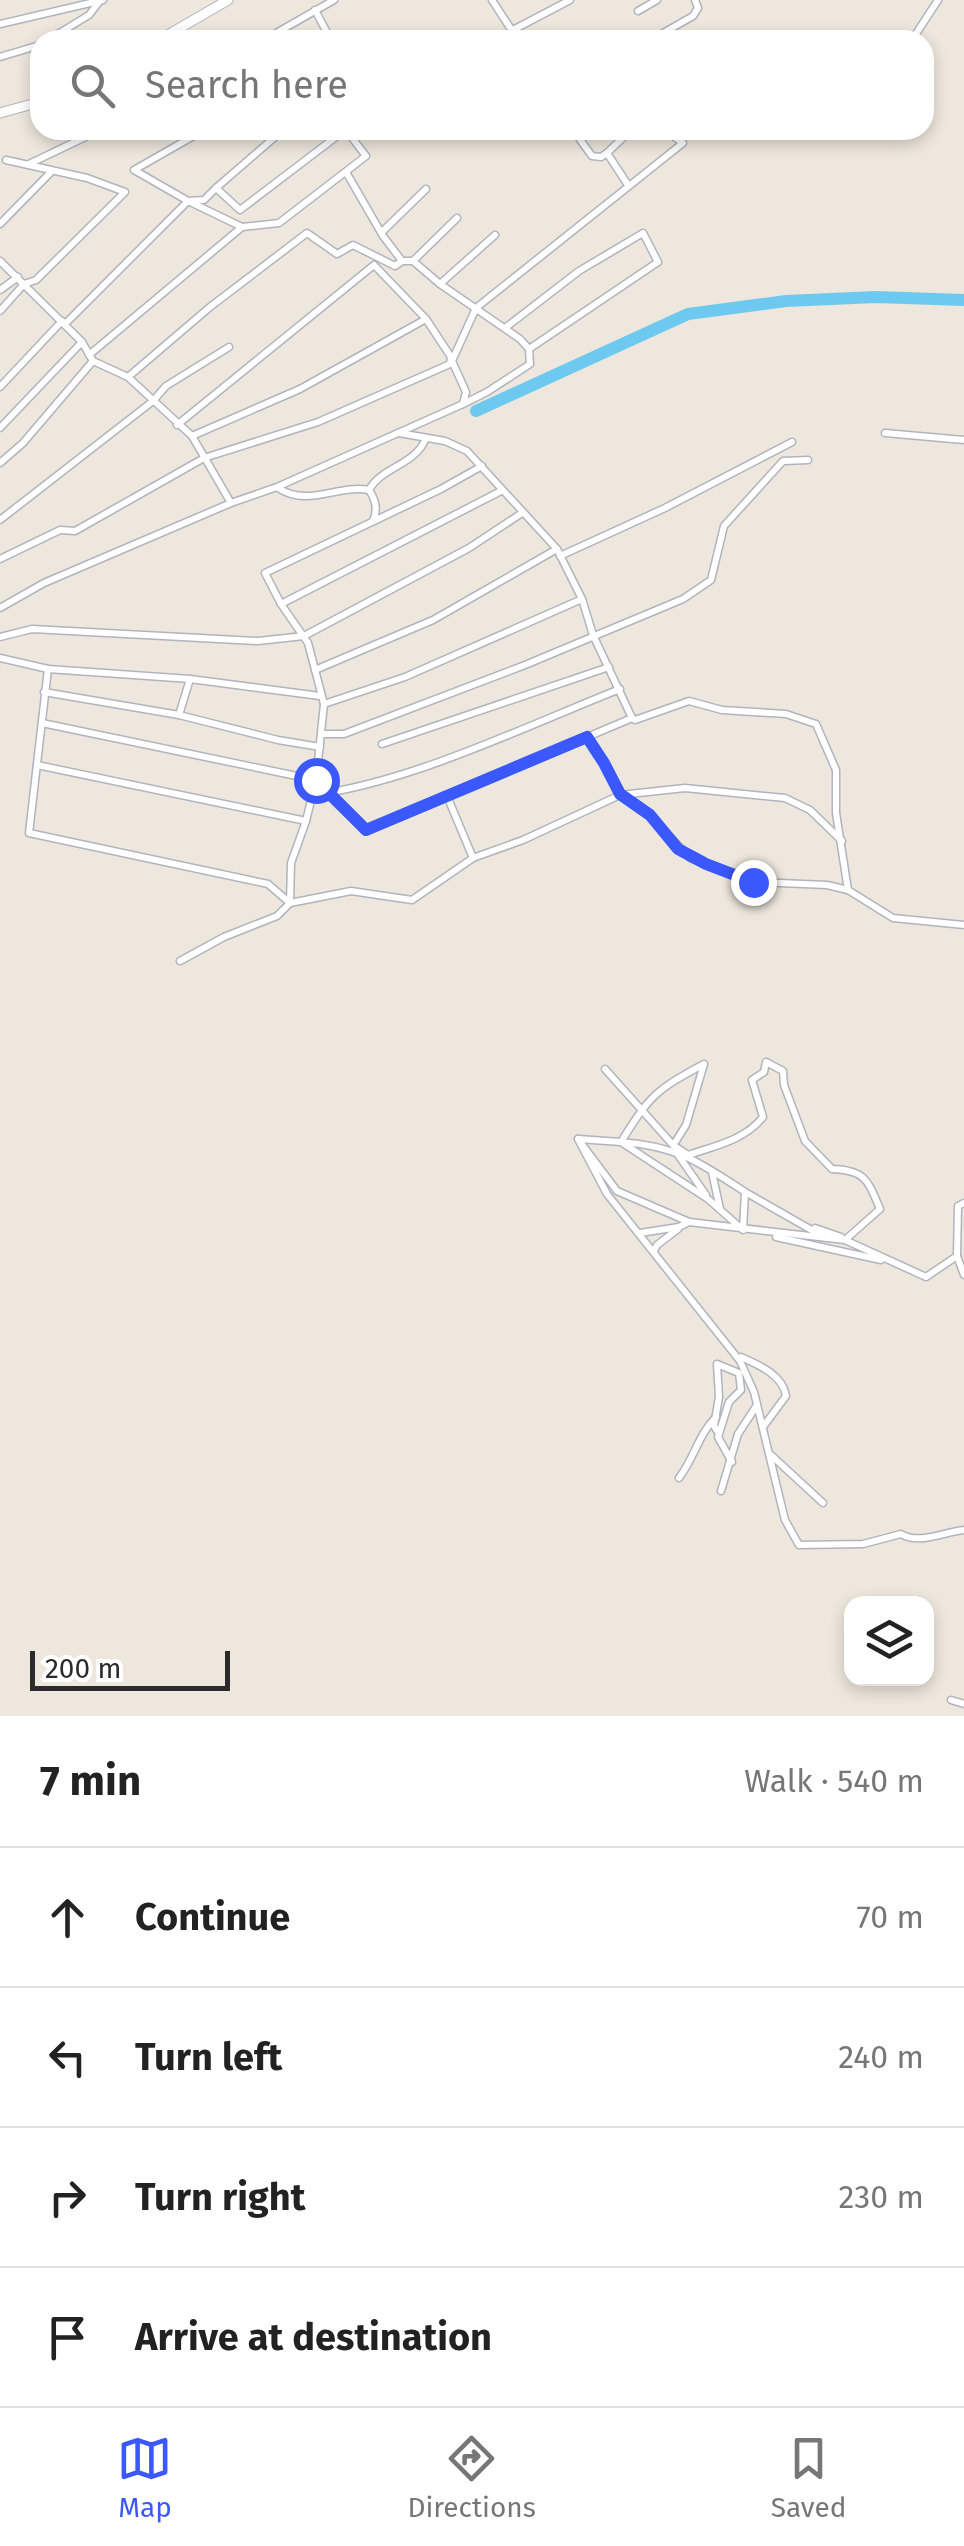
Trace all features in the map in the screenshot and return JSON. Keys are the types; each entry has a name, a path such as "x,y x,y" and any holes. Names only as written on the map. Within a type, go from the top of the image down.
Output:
{"street":[{"path":"176,30 228,0"},
{"path":"281,30 334,0"},
{"path":"492,0 510,30"},
{"path":"513,30 570,0"},
{"path":"638,11 657,0"},
{"path":"673,30 693,16 698,8 695,0"},
{"path":"918,30 938,0"},
{"path":"0,24 101,1"},
{"path":"64,30 101,1"},
{"path":"315,10 326,30"},
{"path":"0,58 30,48"},
{"path":"0,113 30,105"},
{"path":"28,165 79,140"},
{"path":"186,140 134,170 188,202 242,226 278,223 346,172 366,156 354,140"},
{"path":"0,387 188,202 204,200 271,140"},
{"path":"216,188 240,210 333,140"},
{"path":"580,140 592,156 601,157 621,140"},
{"path":"0,560 60,530 75,531 204,458 318,422 452,361 476,308 683,143 679,140"},
{"path":"607,153 628,185"},
{"path":"0,311 24,284 36,280 125,192 87,178 6,160"},
{"path":"0,224 52,171"},
{"path":"346,172 402,262"},
{"path":"382,232 426,189"},
{"path":"414,262 458,218"},
{"path":"0,462 23,443 91,358 242,226"},
{"path":"128,376 210,306 307,232 337,254 354,245 395,266 414,262 530,349"},
{"path":"504,328 578,271 642,233 658,262 530,349"},
{"path":"440,284 495,235"},
{"path":"0,261 82,342 91,358 105,369 128,376 192,436 231,503"},
{"path":"177,424 374,266 426,319 466,392 463,404"},
{"path":"0,290 18,277"},
{"path":"192,436 300,389 426,319"},
{"path":"0,428 82,342"},
{"path":"0,520 153,401 166,386 229,347"},
{"path":"0,608 44,583 277,487 463,404 521,372 530,364 530,349"},
{"path":"398,432 467,451 559,552 632,718"},
{"path":"885,433 964,440"},
{"path":"369,490 373,483 414,457 426,438"},
{"path":"315,670 433,620 559,552 664,508 792,442"},
{"path":"322,734 344,734 683,599 711,580 724,526 783,461 808,460"},
{"path":"290,903 290,863 316,780 324,704 304,636 281,604 266,573 482,466"},
{"path":"277,487 306,498 369,490"},
{"path":"369,490 376,511 372,522"},
{"path":"281,604 501,491"},
{"path":"0,636 32,629 258,640 304,636 469,548 522,513"},
{"path":"324,704 405,677 582,599"},
{"path":"0,658 48,669 190,678 320,696"},
{"path":"382,744 609,667"},
{"path":"48,669 29,832 268,884 290,903"},
{"path":"179,715 190,678"},
{"path":"326,793 474,748 620,689"},
{"path":"44,692 179,715 278,740 320,746"},
{"path":"42,722 316,780 366,830 632,718 689,700 722,710 786,714 816,724 836,770 836,813 848,890"},
{"path":"587,737 620,794 650,815 678,849 706,864 753,882 826,884 848,890 892,918 964,926"},
{"path":"36,765 306,821"},
{"path":"180,961 224,937 277,916 290,903 351,891 412,900 472,858 523,840 620,794 684,788 785,798 810,810 842,842"},
{"path":"447,796 472,858"},
{"path":"578,1139 621,1142 688,1155 742,1138 763,1117 752,1080 764,1072 766,1062 784,1071 784,1085 805,1141 832,1168 850,1169 866,1178 880,1209 846,1239 686,1224 639,1234"},
{"path":"621,1142 658,1089 704,1064 686,1125 676,1141"},
{"path":"605,1069 673,1145 826,1238"},
{"path":"578,1139 617,1191 686,1224"},
{"path":"578,1139 607,1194 736,1356 754,1392 786,1520 800,1545 862,1544 900,1534 909,1539 964,1530"},
{"path":"621,1142 708,1199"},
{"path":"676,1151 708,1199 744,1230 896,1263"},
{"path":"712,1171 720,1211"},
{"path":"744,1230 745,1192"},
{"path":"964,1203 958,1206 957,1256 964,1276"},
{"path":"654,1252 658,1244 686,1224"},
{"path":"802,1224 846,1239 926,1276 957,1256"},
{"path":"736,1356 778,1378 784,1386 786,1396 762,1428"},
{"path":"719,1434 730,1402 741,1390 738,1372 717,1364 719,1398 714,1426 732,1462"},
{"path":"721,1490 738,1434 757,1405"},
{"path":"679,1478 694,1459 700,1433 716,1417"},
{"path":"770,1454 824,1502"},
{"path":"950,1700 964,1704"}],"waterway":[{"path":"476,411 688,314 786,301 876,297 964,300"}],"route":[{"path":"316,780 366,830 587,737 620,794 650,815 678,849 690,858 753,882"}]}
